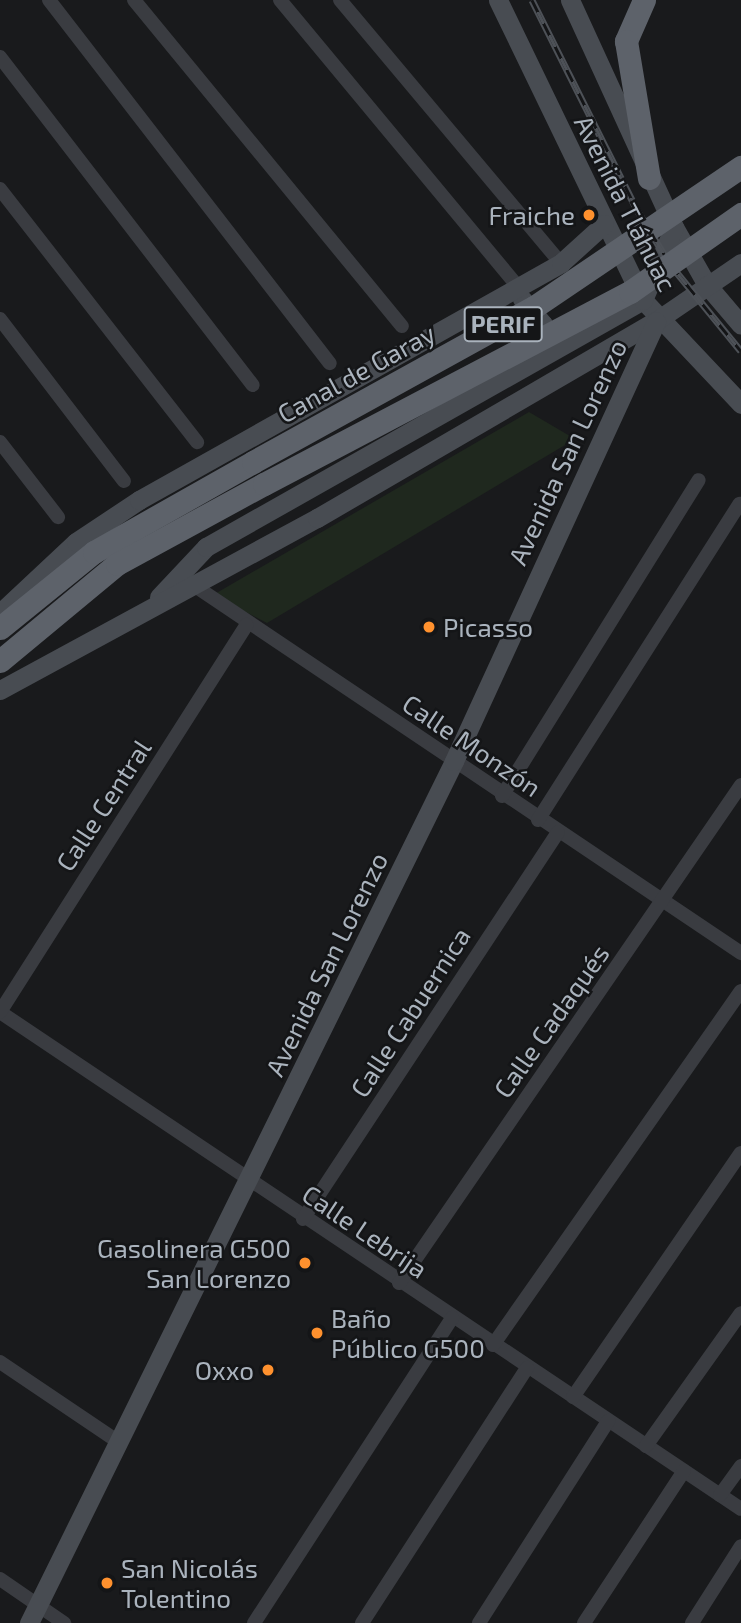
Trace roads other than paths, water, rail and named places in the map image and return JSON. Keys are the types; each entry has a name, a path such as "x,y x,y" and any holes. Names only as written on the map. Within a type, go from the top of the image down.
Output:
{"highway":[{"path":"640,5 626,41 649,178"},
{"name":"Canal de Garay","path":"0,628 93,552 534,307 741,167"},
{"name":"Canal de Garay","path":"0,661 117,564 630,292 741,214"}],"main road":[{"name":"Avenida Tláhuac","path":"498,0 604,225 643,300 656,321 741,404"},
{"name":"Avenida Tláhuac","path":"570,0 649,178 674,227 708,285 741,325"},
{"path":"0,612 76,542 139,500 512,292 561,263 604,225"},
{"path":"185,580 205,547 643,300 674,227"},
{"path":"0,690 149,608 185,580 656,321 741,263"},
{"path":"512,292 538,312 546,333 536,360"},
{"name":"Avenida San Lorenzo","path":"29,1623 454,761 656,321"}],"street":[{"path":"49,0 330,363"},
{"path":"134,0 402,326"},
{"path":"280,0 512,292"},
{"path":"340,0 561,263"},
{"path":"0,57 253,385"},
{"path":"0,189 197,442"},
{"path":"0,319 124,481"},
{"path":"0,442 58,517"},
{"path":"502,796 699,480"},
{"path":"538,820 739,503"},
{"name":"Calle Monzón","path":"185,580 247,625 741,953"},
{"name":"Calle Central","path":"0,1012 247,625"},
{"name":"Calle Cadaqués","path":"399,1283 665,901 741,785"},
{"name":"Calle Cabuernica","path":"303,1219 558,833"},
{"path":"493,1345 741,991"},
{"name":"Calle Lebrija","path":"0,1012 248,1183 741,1508"},
{"path":"573,1397 741,1153"},
{"path":"646,1446 741,1313"},
{"path":"254,1623 452,1318"},
{"path":"0,1363 117,1441"},
{"path":"362,1623 527,1368"},
{"path":"479,1623 608,1421"},
{"path":"720,1495 741,1466"},
{"path":"584,1623 684,1471"},
{"path":"692,1623 741,1546"},
{"path":"0,1579 64,1623"}],"railway":[{"path":"532,0 636,208 670,264 741,351"}],"place":[{"name":"Fraiche","path":"589,215"},
{"name":"Picasso","path":"429,627"},
{"name":"Gasolinera G500 San Lorenzo","path":"305,1263"},
{"name":"Baño Público G500","path":"317,1333"},
{"name":"Oxxo","path":"268,1370"},
{"name":"San Nicolás Tolentino","path":"107,1583"}]}
